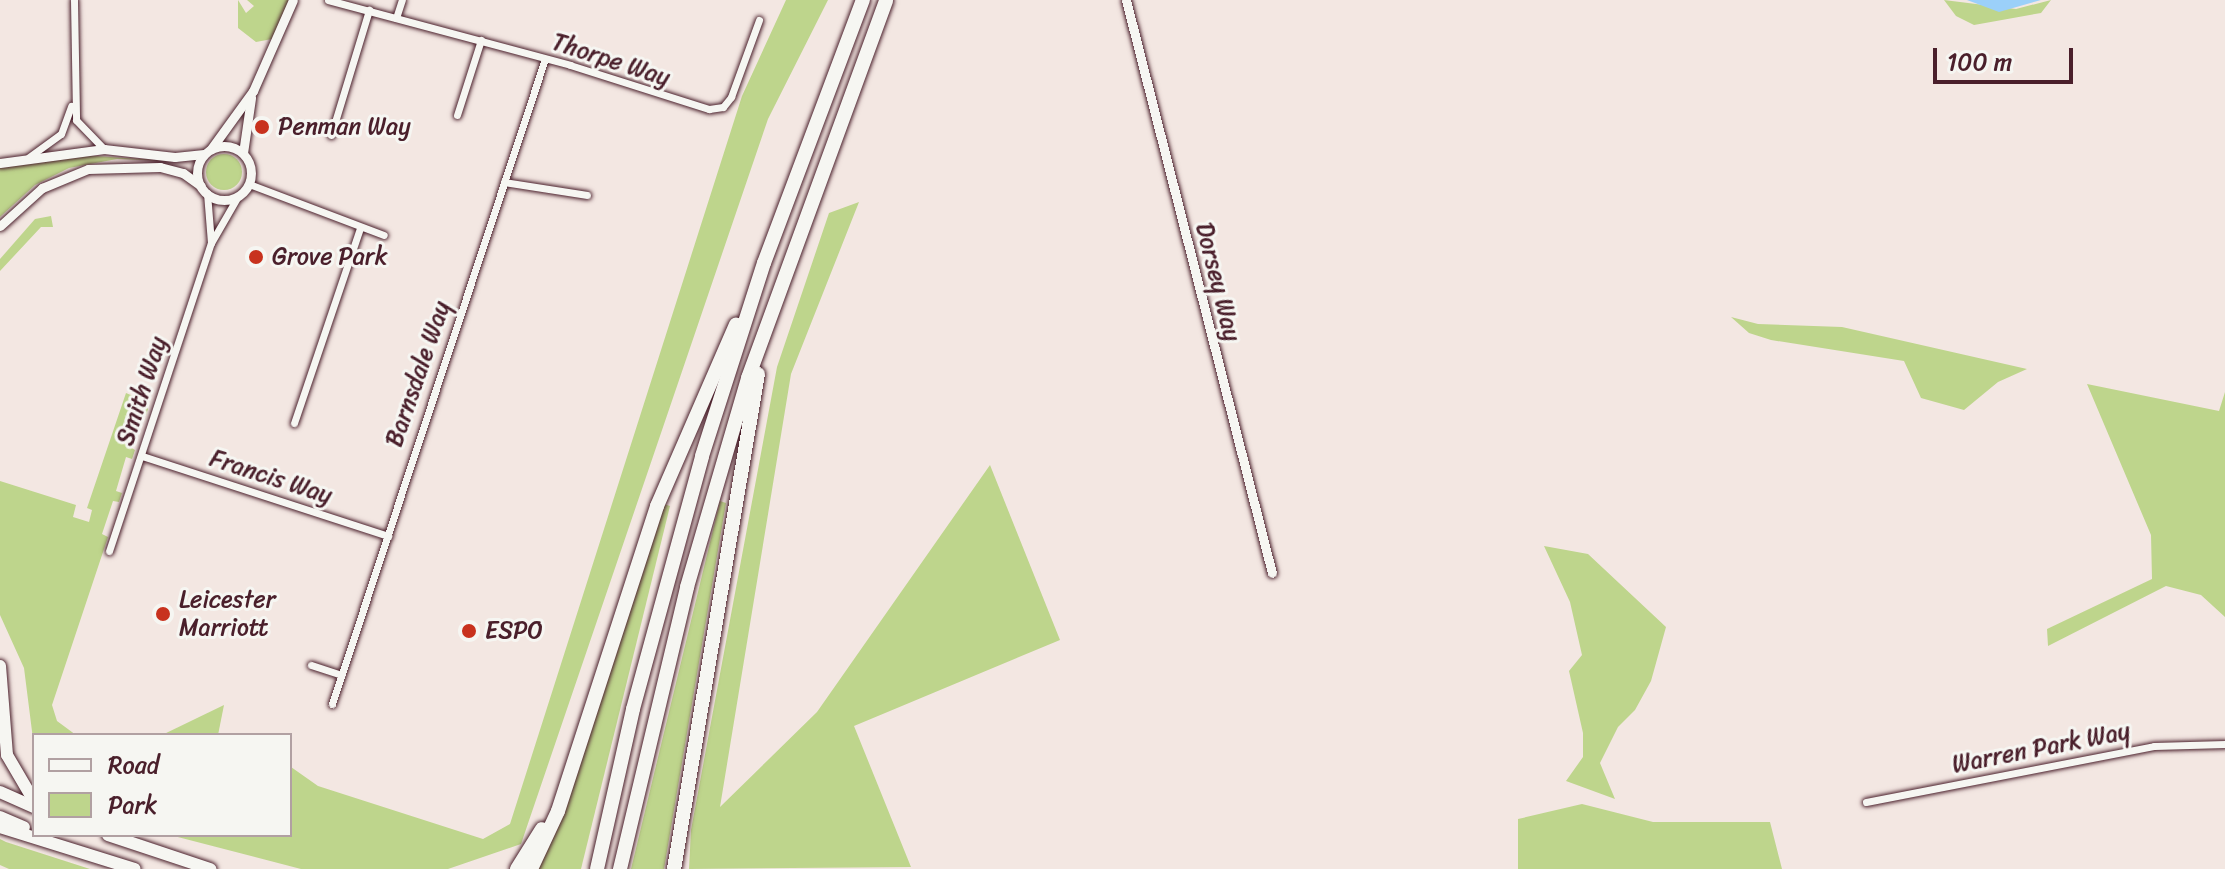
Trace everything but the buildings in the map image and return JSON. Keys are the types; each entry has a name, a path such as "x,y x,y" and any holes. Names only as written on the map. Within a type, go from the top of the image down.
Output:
{"highway":[{"path":"531,869 547,842 657,506 764,263 863,0"},
{"path":"620,869 698,547 790,258 886,0"},
{"path":"674,869 755,383 790,258"},
{"path":"598,868 674,551 764,263"},
{"path":"0,666 7,755 32,800"},
{"path":"517,869 536,843 571,763"},
{"path":"0,792 32,803"},
{"path":"0,817 32,830"},
{"path":"0,827 32,836"},
{"path":"34,837 135,869"},
{"path":"47,837 72,848"},
{"path":"114,837 210,869"}],"street":[{"path":"74,0 73,100 79,127 104,149"},
{"path":"204,189 197,169 253,91 293,0"},
{"name":"Thorpe Way","path":"328,0 481,40 696,108 723,107 759,20"},
{"path":"396,18 402,0"},
{"name":"Dorsey Way","path":"1126,0 1272,573"},
{"path":"331,135 369,10"},
{"path":"457,115 481,40"},
{"name":"Barnsdale Way","path":"332,704 545,59"},
{"path":"0,226 42,188 88,169 160,167 183,173 219,199 238,196 249,184 251,170 243,153 253,91"},
{"path":"29,157 61,134 73,100"},
{"path":"0,163 104,149 175,157 228,146 243,153"},
{"path":"504,182 587,195"},
{"path":"249,184 384,235"},
{"name":"Smith Way","path":"204,189 211,243"},
{"name":"Smith Way","path":"109,551 211,243 238,196"},
{"path":"294,423 360,228"},
{"name":"Francis Way","path":"142,456 388,536"},
{"path":"311,665 341,675"},
{"name":"Warren Park Way","path":"1866,802 2154,746 2225,744"}],"green space":[{"path":"238,0 246,13 254,6 247,0 290,0 272,39 256,42 238,28"},
{"path":"786,0 828,0 768,119 521,844 448,869 301,869 178,837 292,837 292,768 318,786 483,839 510,824 742,96"},
{"path":"1944,0 2016,9 2051,0 2041,13 1974,25 1956,16"},
{"path":"224,154 237,159 242,172 237,185 224,190 211,185 206,172 211,159"},
{"path":"80,155 171,161 117,159 69,168 35,185 0,217 0,168"},
{"path":"859,202 791,374 720,807 817,712 990,465 1060,640 854,726 911,867 689,869 691,830 777,367 829,213"},
{"path":"51,216 53,227 41,227 0,271 0,259 35,219"},
{"path":"1731,317 1758,324 1842,327 2027,369 1998,382 1964,410 1921,398 1904,361 1771,340 1749,333"},
{"path":"2087,384 2219,411 2225,392 2225,617 2201,595 2166,586 2048,646 2047,629 2152,579 2151,535"},
{"path":"126,393 145,401 148,409 146,415 138,414 130,447 135,450 132,459 126,457 116,491 122,493 119,502 113,501 102,534 108,537 52,705 57,721 73,733 32,733 24,668 0,615 0,481 76,505 73,517 89,522 92,510 87,508"},
{"path":"720,501 726,503 664,869 631,869"},
{"path":"664,504 670,506 581,869 536,869"},
{"path":"1544,546 1588,554 1666,627 1651,681 1635,710 1618,727 1600,763 1615,799 1566,781 1583,757 1583,733 1569,671 1582,655 1570,602"},
{"path":"224,705 218,733 166,733"},
{"path":"1582,804 1653,822 1770,822 1782,869 1518,869 1518,819"},
{"path":"0,839 90,869 9,869 0,865"}],"water":[{"path":"1967,0 2041,0 1999,12"}],"place":[{"name":"Penman Way","path":"262,127"},
{"name":"Grove Park","path":"256,257"},
{"name":"Leicester Marriott","path":"163,614"},
{"name":"ESPO","path":"469,631"}]}
